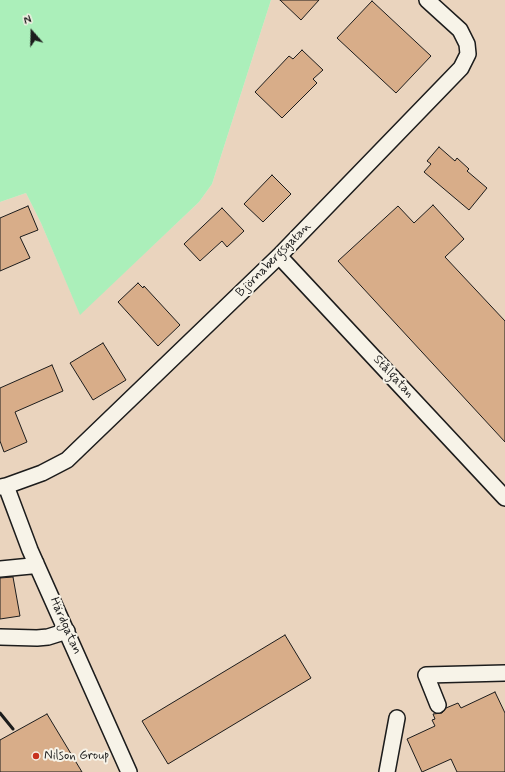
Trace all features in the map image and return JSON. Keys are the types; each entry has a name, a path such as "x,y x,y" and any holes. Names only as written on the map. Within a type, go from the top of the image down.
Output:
{"street":[{"name":"Björnabergsgatan","path":"3,486 42,473 67,460 279,256 461,68 468,54 467,44 460,30 427,0"},
{"name":"Stålgatan","path":"279,256 505,498"},
{"name":"Härdgatan","path":"3,486 129,772"},
{"path":"0,569 31,566 36,563"},
{"path":"0,637 43,637 67,631"},
{"path":"438,705 426,675 505,672"},
{"path":"387,772 397,718"}],"shaded area":[{"path":"271,0 505,0 505,772 0,772 0,202 26,193 41,223 80,314 199,202 212,184"}],"green space":[{"path":"0,0 271,0 212,184 199,202 80,315 41,223 26,193 0,202"}],"building":[{"path":"280,0 319,0 301,20"},
{"path":"372,1 431,56 396,93 337,38"},
{"path":"302,50 323,70 313,79 317,83 282,118 255,92 289,56 293,59"},
{"path":"439,147 455,161 457,158 469,169 467,171 487,188 469,210 424,172 431,164 427,161"},
{"path":"272,175 291,194 263,222 244,204"},
{"path":"433,205 464,239 445,257 505,321 505,442 338,261 398,206 414,223"},
{"path":"28,206 38,230 20,237 30,258 0,271 0,218"},
{"path":"222,208 244,231 227,247 222,241 200,261 184,244"},
{"path":"138,283 143,288 144,286 180,325 158,346 118,302"},
{"path":"103,343 126,380 93,400 70,363"},
{"path":"52,365 63,391 15,412 27,442 4,452 0,441 0,388"},
{"path":"13,577 20,616 0,619 0,578"},
{"path":"285,635 311,678 168,764 142,721"},
{"path":"495,692 505,713 505,772 457,772 451,759 422,772 407,739 435,726 432,720 435,719 433,714 442,713 446,708 458,703 461,708"},
{"name":"Nilson Group","path":"47,714 82,772 0,772 0,740"}],"railway":[{"path":"0,713 13,729"}],"place":[{"name":"Nilson Group","path":"36,756"}]}
